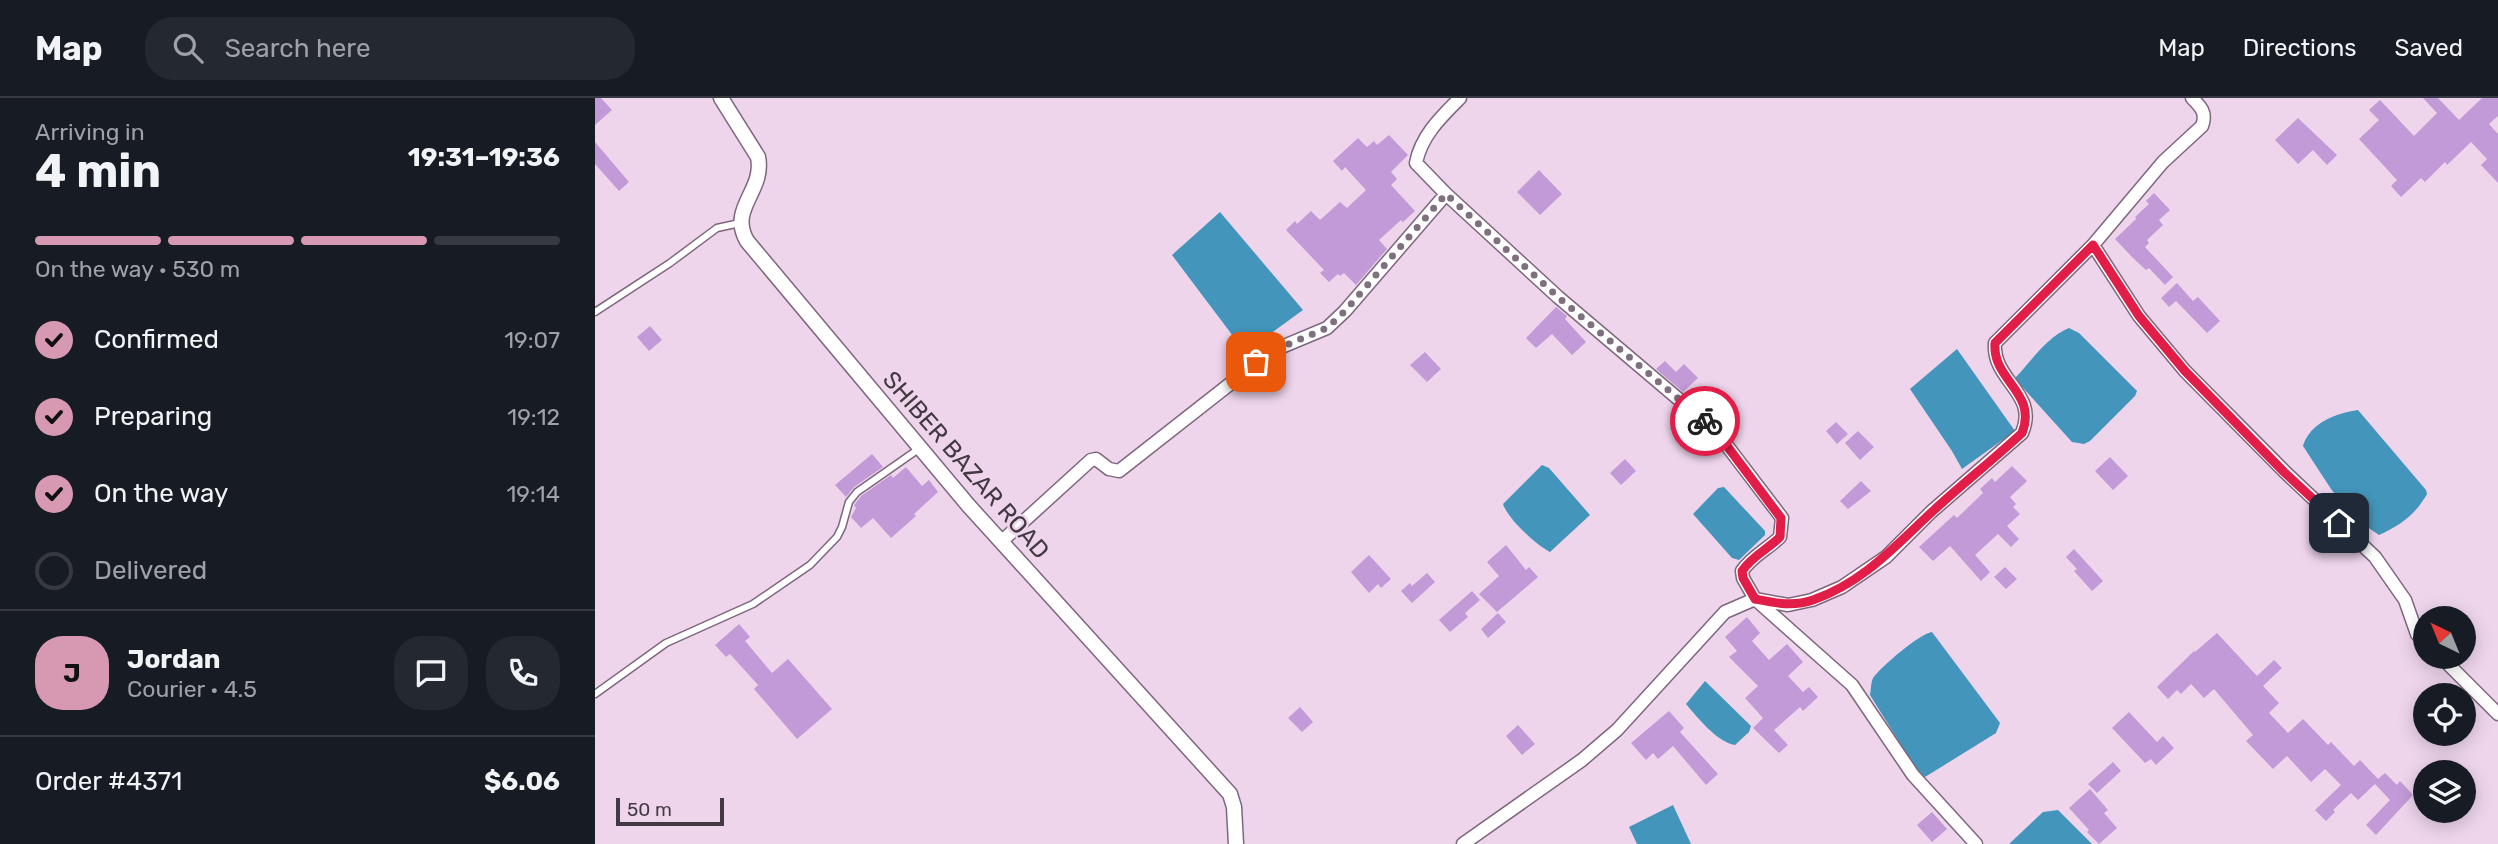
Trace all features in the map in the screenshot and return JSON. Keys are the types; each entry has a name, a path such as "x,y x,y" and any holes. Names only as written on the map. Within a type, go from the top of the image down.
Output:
{"street":[{"path":"721,98 758,157 760,167 756,185 741,214 740,223"},
{"path":"1460,98 1426,136 1418,151 1416,163 1558,297 1715,430 1781,518 1780,537 1768,549 1753,558 1742,571 1755,599 1852,685 1913,775 1976,844"},
{"path":"1463,844 1582,760 1617,730 1725,612 1755,599 1788,605 1812,600 1842,587 1886,557 1931,512 2022,433 2027,421 2026,406 1999,366 1994,354 1995,343 2093,245 2163,162 2202,126 2203,110 2192,98"},
{"path":"1002,541 1091,460 1096,459 1109,469 1119,471 1272,351 1327,328 1345,311 1446,194"},
{"name":"SHIBER BAZAR ROAD","path":"740,223 747,242 919,448 1230,794 1234,807 1235,844"},
{"path":"2093,245 2139,316 2185,371 2284,472 2375,557 2405,600 2413,623"},
{"path":"2453,669 2498,714"}],"lane":[{"path":"595,312 670,263 717,228 740,223"},
{"path":"595,694 666,643 753,604 810,565 837,537 849,502 857,492 919,448"}],"water":[{"path":"1220,212 1303,310 1245,352 1172,255"},
{"path":"2069,328 2079,333 2137,391 2090,441 2084,444 2072,442 2016,380 2047,343"},
{"path":"1957,349 2015,431 1962,469 1910,389"},
{"path":"2358,410 2427,494 2407,519 2379,535 2354,518 2303,446 2311,431 2325,420"},
{"path":"1542,465 1549,468 1590,515 1550,552 1523,531 1510,517 1503,504"},
{"path":"1724,487 1765,531 1765,535 1739,560 1732,558 1693,514 1718,488"},
{"path":"1932,632 2000,723 1996,733 1925,777 1916,769 1870,695 1872,680 1877,673 1910,645"},
{"path":"1705,681 1751,726 1749,732 1735,745 1715,734 1686,704"},
{"path":"1673,805 1691,844 1637,844 1629,827"},
{"path":"2058,810 2092,844 2009,844 2043,812"}],"building":[{"path":"595,98 601,98 612,110 595,125"},
{"path":"2423,98 2438,98 2459,120 2482,98 2498,98 2498,116 2489,124 2498,134 2498,183 2481,165 2487,159 2471,142 2447,165 2445,162 2425,182 2421,178 2401,197 2391,186 2397,180 2359,139 2379,120 2369,110 2380,100 2414,136 2437,113"},
{"path":"2298,118 2337,155 2327,165 2313,150 2298,164 2275,140"},
{"path":"1389,135 1408,155 1391,172 1397,179 1391,185 1415,211 1379,240 1387,249 1356,285 1344,273 1340,276 1338,274 1329,282 1320,273 1324,270 1286,230 1311,211 1320,220 1340,202 1347,208 1366,190 1345,167 1342,171 1333,161 1358,138 1367,147 1374,141 1377,145"},
{"path":"595,142 629,182 619,191 595,164"},
{"path":"1539,170 1562,194 1540,215 1517,192"},
{"path":"2154,193 2170,210 2159,220 2163,225 2147,240 2149,243 2145,247 2173,277 2165,285 2115,239 2149,204 2146,201"},
{"path":"2177,283 2193,301 2198,297 2220,321 2207,333 2176,301 2169,307 2161,298"},
{"path":"1556,307 1567,316 1565,319 1586,342 1572,355 1552,334 1536,348 1526,338"},
{"path":"650,326 662,340 649,351 637,337"},
{"path":"1425,352 1441,369 1427,382 1410,365"},
{"path":"1665,361 1676,372 1684,364 1698,378 1683,392 1656,369"},
{"path":"1836,422 1848,434 1837,444 1826,431"},
{"path":"1858,431 1874,447 1860,460 1845,443"},
{"path":"872,454 883,467 854,487 846,497 835,485"},
{"path":"2110,457 2128,476 2113,490 2095,471"},
{"path":"1625,459 1636,471 1621,485 1610,473"},
{"path":"2012,466 2027,481 2010,497 2016,504 2013,507 2020,514 2007,526 2019,539 2011,547 1998,534 1975,555 1990,572 1981,581 1950,546 1933,561 1919,547 1954,515 1957,518 1983,493 1980,489 1992,478 1995,482"},
{"path":"906,467 922,486 929,480 938,492 891,538 873,518 861,528 851,517 856,508 854,505 861,496 891,475 893,478"},
{"path":"1861,481 1871,491 1848,509 1840,501"},
{"path":"1506,545 1526,570 1529,567 1538,577 1497,612 1479,594 1499,576 1487,562"},
{"path":"2074,549 2103,581 2092,591 2074,571 2077,569 2066,557"},
{"path":"1369,555 1391,579 1381,588 1378,584 1369,593 1351,572"},
{"path":"2005,567 2017,579 2006,589 1994,577"},
{"path":"1427,573 1435,582 1412,603 1401,591 1410,583 1412,586"},
{"path":"1472,591 1480,600 1465,613 1468,617 1450,632 1439,620"},
{"path":"1498,613 1506,622 1488,638 1481,629"},
{"path":"1747,617 1760,633 1752,641 1769,660 1787,644 1803,662 1788,676 1803,692 1809,687 1818,697 1803,711 1800,707 1774,730 1788,745 1779,753 1753,728 1763,718 1745,698 1758,686 1729,657 1737,651 1725,637"},
{"path":"739,624 750,637 745,641 772,673 788,659 832,709 797,739 754,689 758,685 730,654 726,657 715,645"},
{"path":"2217,633 2257,676 2274,660 2282,668 2263,686 2279,703 2269,713 2288,733 2303,719 2328,745 2331,742 2354,766 2360,760 2378,779 2385,773 2397,785 2400,781 2413,795 2376,835 2366,825 2390,800 2375,784 2358,800 2351,793 2333,810 2335,812 2326,821 2315,810 2341,785 2325,769 2311,782 2287,756 2273,769 2246,741 2253,735 2214,689 2204,698 2191,684 2181,694 2177,690 2168,699 2157,687"},
{"path":"1300,707 1313,722 1302,732 1288,718"},
{"path":"1669,711 1684,728 1680,732 1718,774 1706,785 1673,746 1658,759 1653,753 1646,760 1631,743"},
{"path":"2129,712 2157,742 2163,736 2174,748 2156,765 2151,759 2145,763 2112,728"},
{"path":"1518,725 1535,744 1522,755 1506,736"},
{"path":"2113,762 2121,771 2097,793 2088,784"},
{"path":"2090,789 2108,810 2104,813 2117,828 2099,844 2069,808"},
{"path":"1932,812 1947,829 1932,842 1917,825"}],"way so far":[{"path":"1256,362 1272,351 1327,328 1345,311 1446,194 1558,297 1705,421"}],"route":[{"path":"1705,421 1715,430 1781,518 1780,537 1768,549 1753,558 1742,571 1755,599 1788,605 1812,600 1842,587 1886,557 1931,512 2022,433 2027,421 2026,406 1999,366 1994,354 1995,343 2093,245 2139,316 2185,371 2284,472 2339,523"}]}
